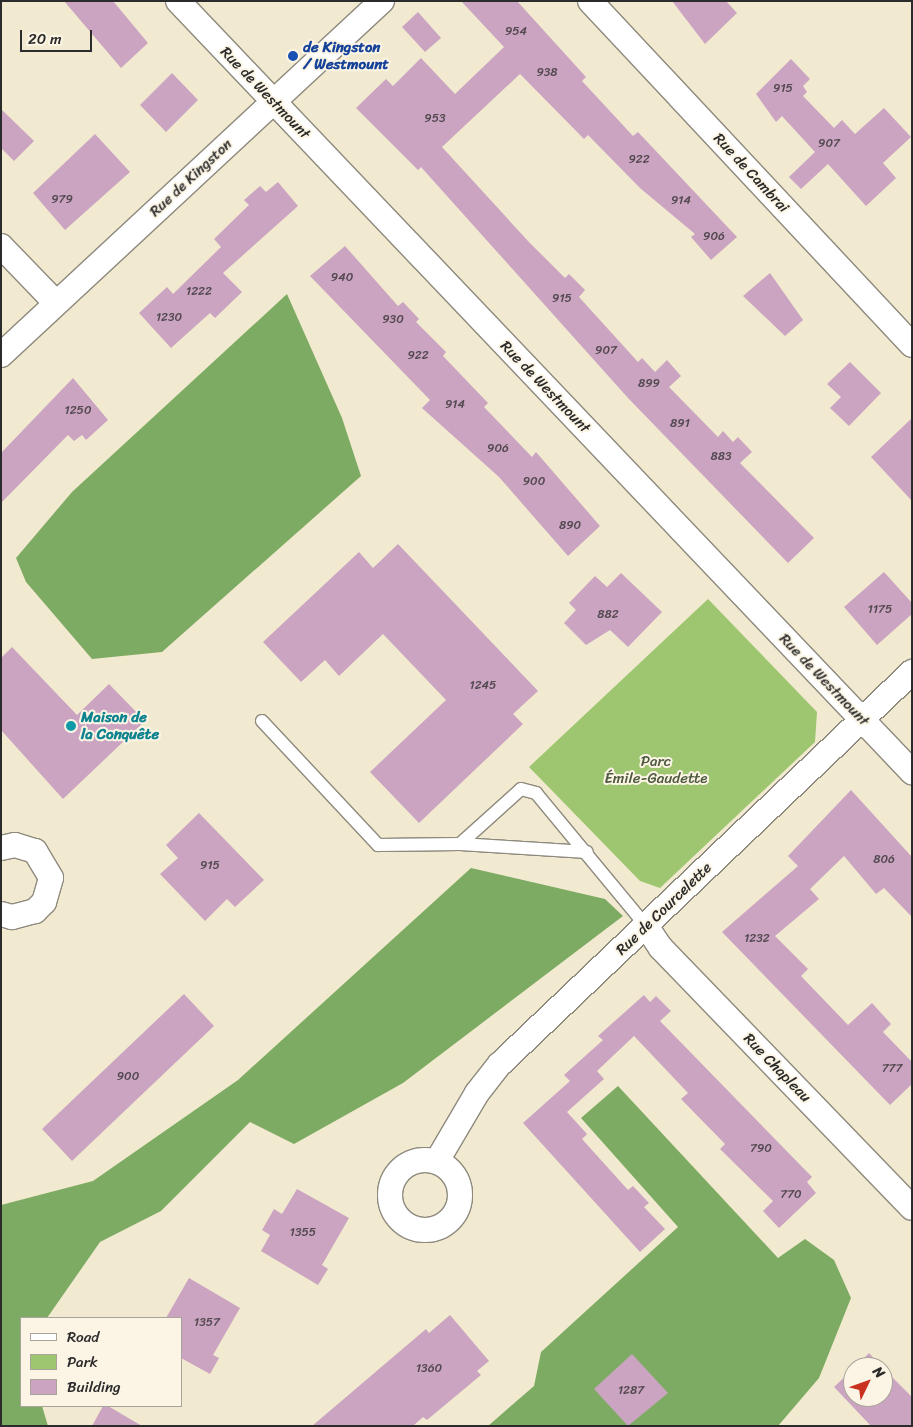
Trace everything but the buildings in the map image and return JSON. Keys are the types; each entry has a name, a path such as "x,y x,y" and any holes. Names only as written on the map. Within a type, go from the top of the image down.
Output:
{"street":[{"name":"Rue de Westmount","path":"178,1 912,772"},
{"name":"Rue de Kingston","path":"1,355 382,1"},
{"name":"Rue de Cambrai","path":"590,1 912,345"},
{"path":"1,246 56,303"},
{"name":"Rue de Courcelette","path":"437,1161 476,1094 500,1064 912,672"},
{"path":"1,914 12,917 35,911 44,902 51,878 35,851 2,846"},
{"name":"Rue Chapleau","path":"646,926 661,948 912,1208"}],"lane":[{"path":"262,721 378,845 460,844 587,852"},
{"path":"460,844 520,789 536,793 587,852 646,926"}],"green space":[{"path":"287,294 342,418 361,476 162,652 92,659 26,582 16,558 72,492"},
{"name":"Parc Émile-Gaudette","path":"708,599 817,712 815,742 660,888 640,881 529,767"},
{"path":"471,868 605,899 623,916 403,1083 294,1144 250,1122 161,1211 100,1242 48,1317 20,1317 20,1407 42,1407 48,1426 1,1426 1,1205 93,1181 238,1080"},
{"path":"618,1086 778,1258 805,1239 834,1260 851,1298 819,1378 778,1426 488,1426 534,1386 541,1352 678,1227 581,1118"}],"place":[{"name":"de Kingston / Westmount","path":"293,56"},
{"name":"Maison de la Conquête","path":"71,726"}]}
